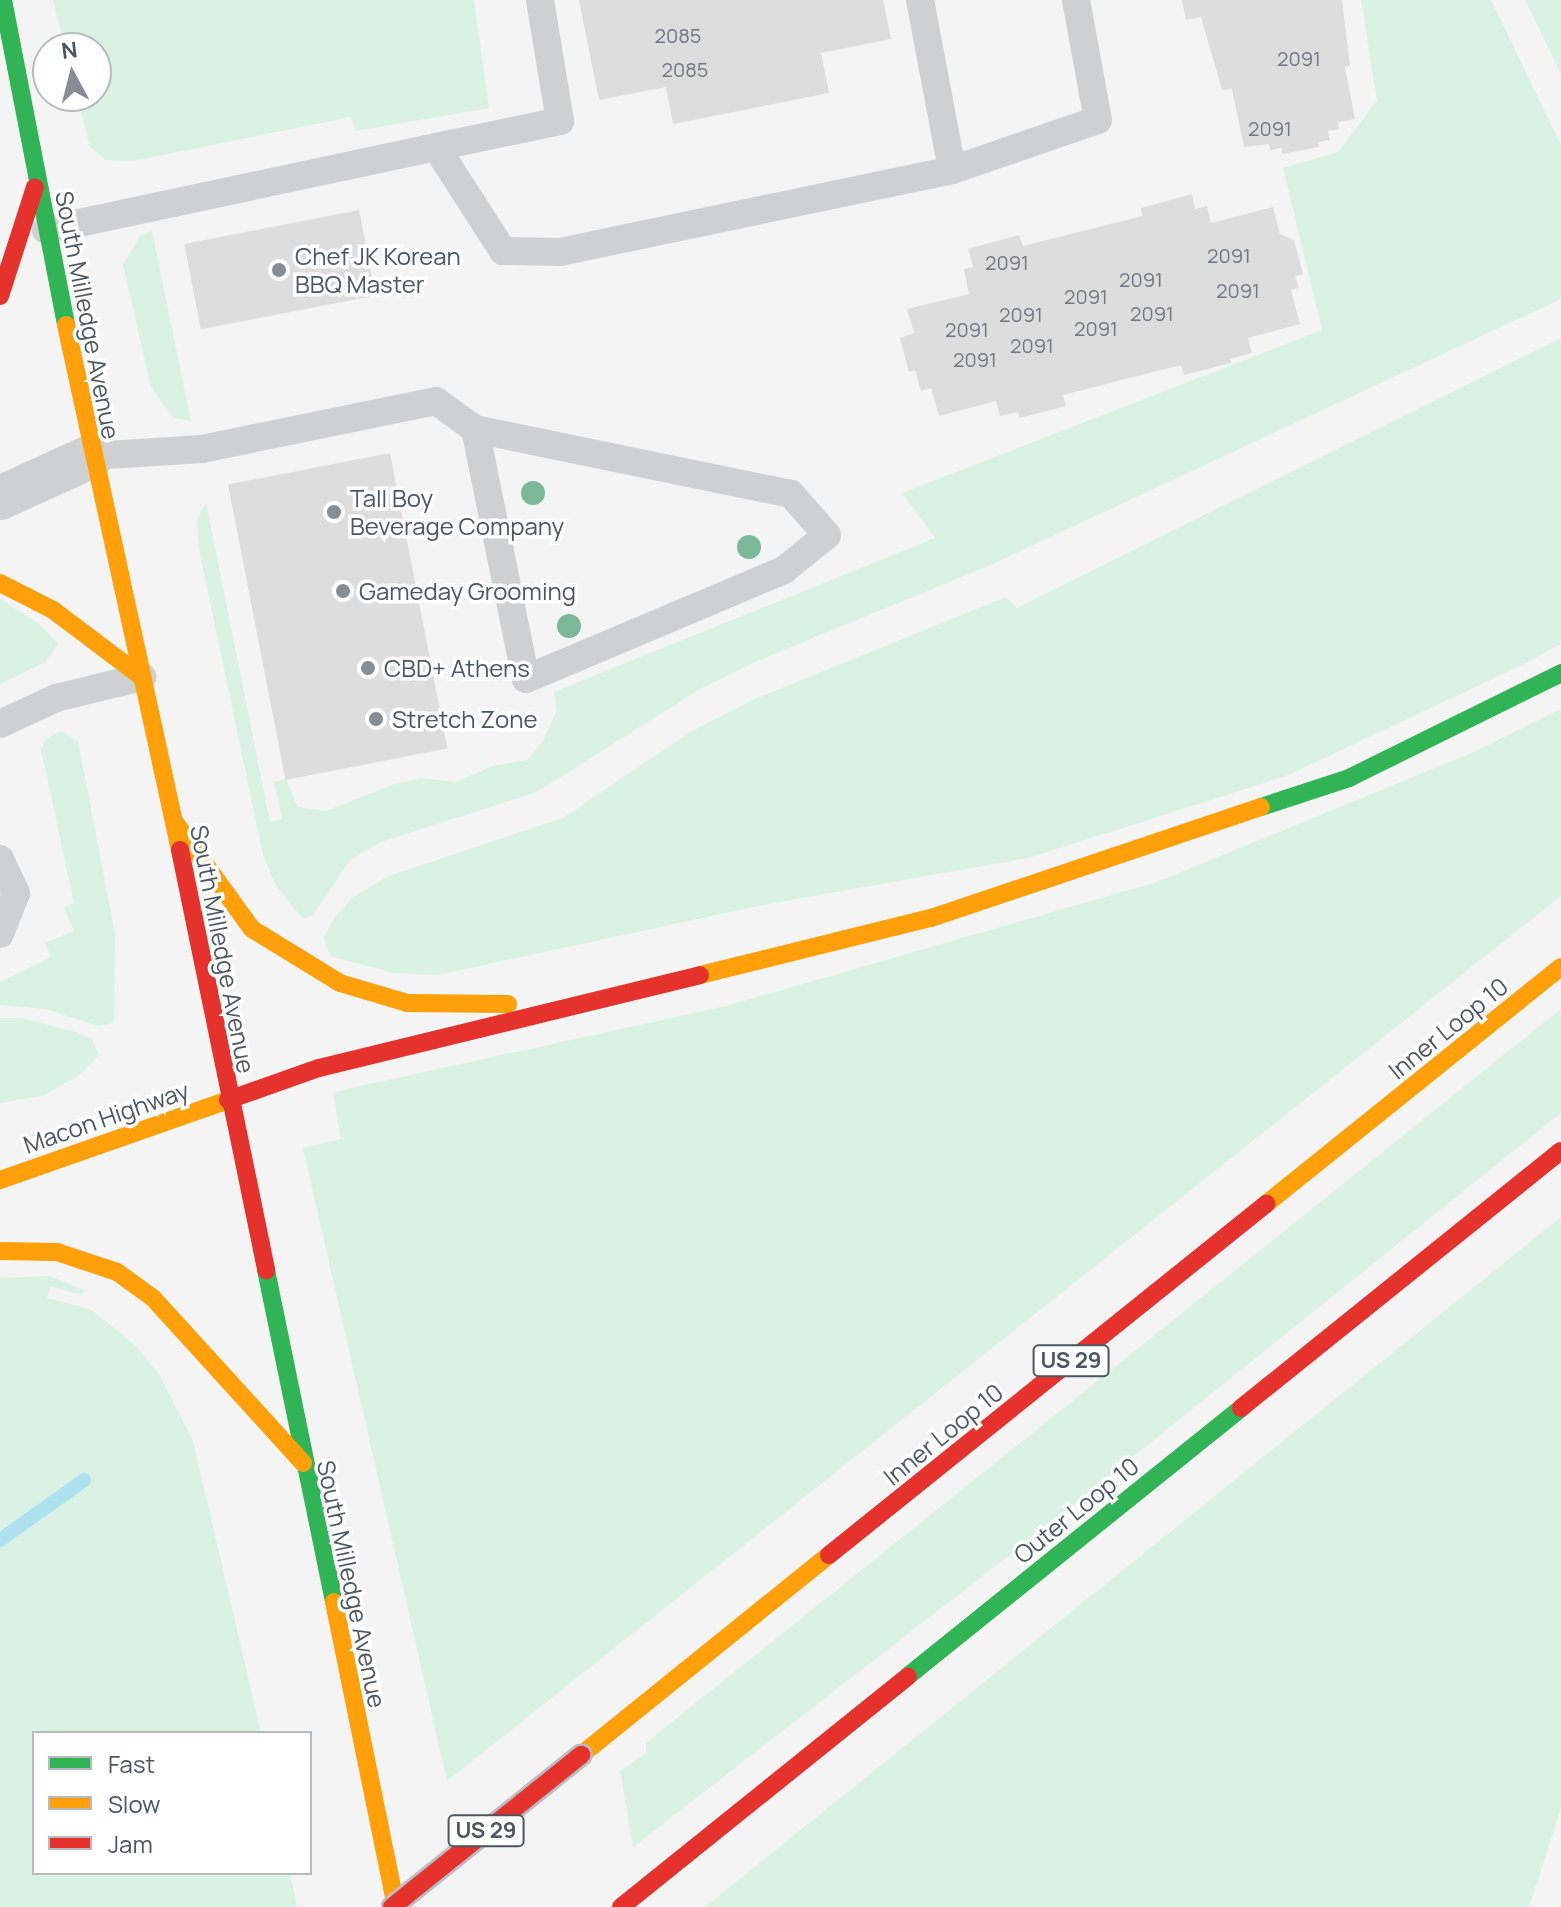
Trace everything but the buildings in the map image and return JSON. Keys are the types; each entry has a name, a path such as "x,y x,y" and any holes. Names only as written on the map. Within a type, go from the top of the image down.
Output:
{"main road":[{"name":"South Milledge Avenue","path":"3,0 92,456 174,821 228,1100 394,1907"},
{"path":"0,296 36,181"},
{"path":"0,583 53,610 142,677"},
{"path":"174,821 252,929 340,983 407,1003 567,1005 931,918 1349,778 1561,673"},
{"name":"Inner Loop 10","path":"394,1907 1561,967"},
{"name":"Macon Highway","path":"0,1180 319,1068 567,1005"},
{"name":"Outer Loop 10","path":"621,1907 1561,1151"},
{"path":"0,1251 57,1252 117,1272 153,1298 303,1463"}],"street":[{"path":"0,498 92,456"}],"lane":[{"path":"46,230 560,121 540,0"},
{"path":"920,0 952,170"},
{"path":"436,147 503,251 560,252 952,170 1098,120 1076,0"},
{"path":"92,456 202,449 436,401 475,429 791,494 827,535 784,570 526,679 475,429"},
{"path":"0,724 56,698 142,677"},
{"path":"0,859 16,893 0,934"}],"green space":[{"path":"53,0 474,0 489,108 356,131 351,117 133,161 105,160 90,147 81,112 112,112 112,32 61,32"},
{"path":"1361,0 1491,0 1561,145 1561,299 988,566 755,662 700,689 537,792 381,842 351,859 313,915 303,919 276,886 263,855 199,549 197,519 206,503 270,822 282,819 274,782 286,779 298,807 326,811 392,785 421,778 456,782 492,766 527,760 543,741 557,710 554,692 935,538 902,493 1322,330 1283,168 1338,152 1377,101"},
{"path":"1525,0 1561,0 1561,74"},
{"path":"152,231 191,421 174,418 151,387 123,265 141,235"},
{"path":"1561,338 1561,644 1522,665 1286,776 1028,858 768,904 437,975 393,973 330,956 324,937 335,917 353,897 389,876 563,818 692,731 757,698 1006,597 1017,608"},
{"path":"0,599 41,625 58,644 45,662 0,684"},
{"path":"1561,709 1561,896 447,1781 303,1148 341,1139 333,1092 726,1006 1157,882 1474,752"},
{"path":"61,731 78,741 115,933 114,1023 98,1026 45,1009 0,1005 0,982 51,957 45,943 74,931 64,908 74,903 41,749 46,739"},
{"path":"1561,1009 1561,1113 1034,1536 633,1847 620,1771 646,1753 646,1743"},
{"path":"0,1018 21,1018 76,1032 92,1039 99,1055 79,1075 45,1095 0,1103"},
{"path":"1561,1217 1561,1808 1529,1907 705,1907"},
{"path":"50,1276 84,1290 82,1295 51,1287 47,1298 92,1310 137,1347 161,1378 193,1441 261,1731 32,1731 32,1875 290,1875 297,1907 0,1907 0,1278"}],"waterway":[{"path":"0,1540 84,1480"}],"traffic: fast":[{"path":"3,0 66,325"},
{"path":"1261,807 1349,778 1561,673"},
{"path":"266,1270 334,1602"},
{"path":"908,1676 1241,1408"}],"traffic: slow":[{"path":"66,325 180,850"},
{"path":"0,583 53,610 142,677"},
{"path":"700,975 931,918 1261,807"},
{"path":"174,821 252,929 340,983 407,1003 508,1004"},
{"path":"1266,1204 1561,967"},
{"path":"0,1180 228,1100"},
{"path":"0,1251 57,1252 117,1272 153,1298 303,1463"},
{"path":"581,1755 829,1555"},
{"path":"334,1602 396,1907"}],"traffic: jam":[{"path":"0,296 35,187"},
{"path":"180,850 266,1270"},
{"path":"228,1100 319,1068 700,975"},
{"path":"1241,1408 1561,1151"},
{"path":"829,1555 1266,1204"},
{"path":"621,1907 908,1676"},
{"path":"392,1907 581,1755"}],"place":[{"name":"Chef JK Korean BBQ Master","path":"279,270"},
{"name":"Tall Boy Beverage Company","path":"334,512"},
{"name":"Gameday Grooming","path":"343,591"},
{"name":"CBD+ Athens","path":"368,668"},
{"name":"Stretch Zone","path":"376,719"}]}
